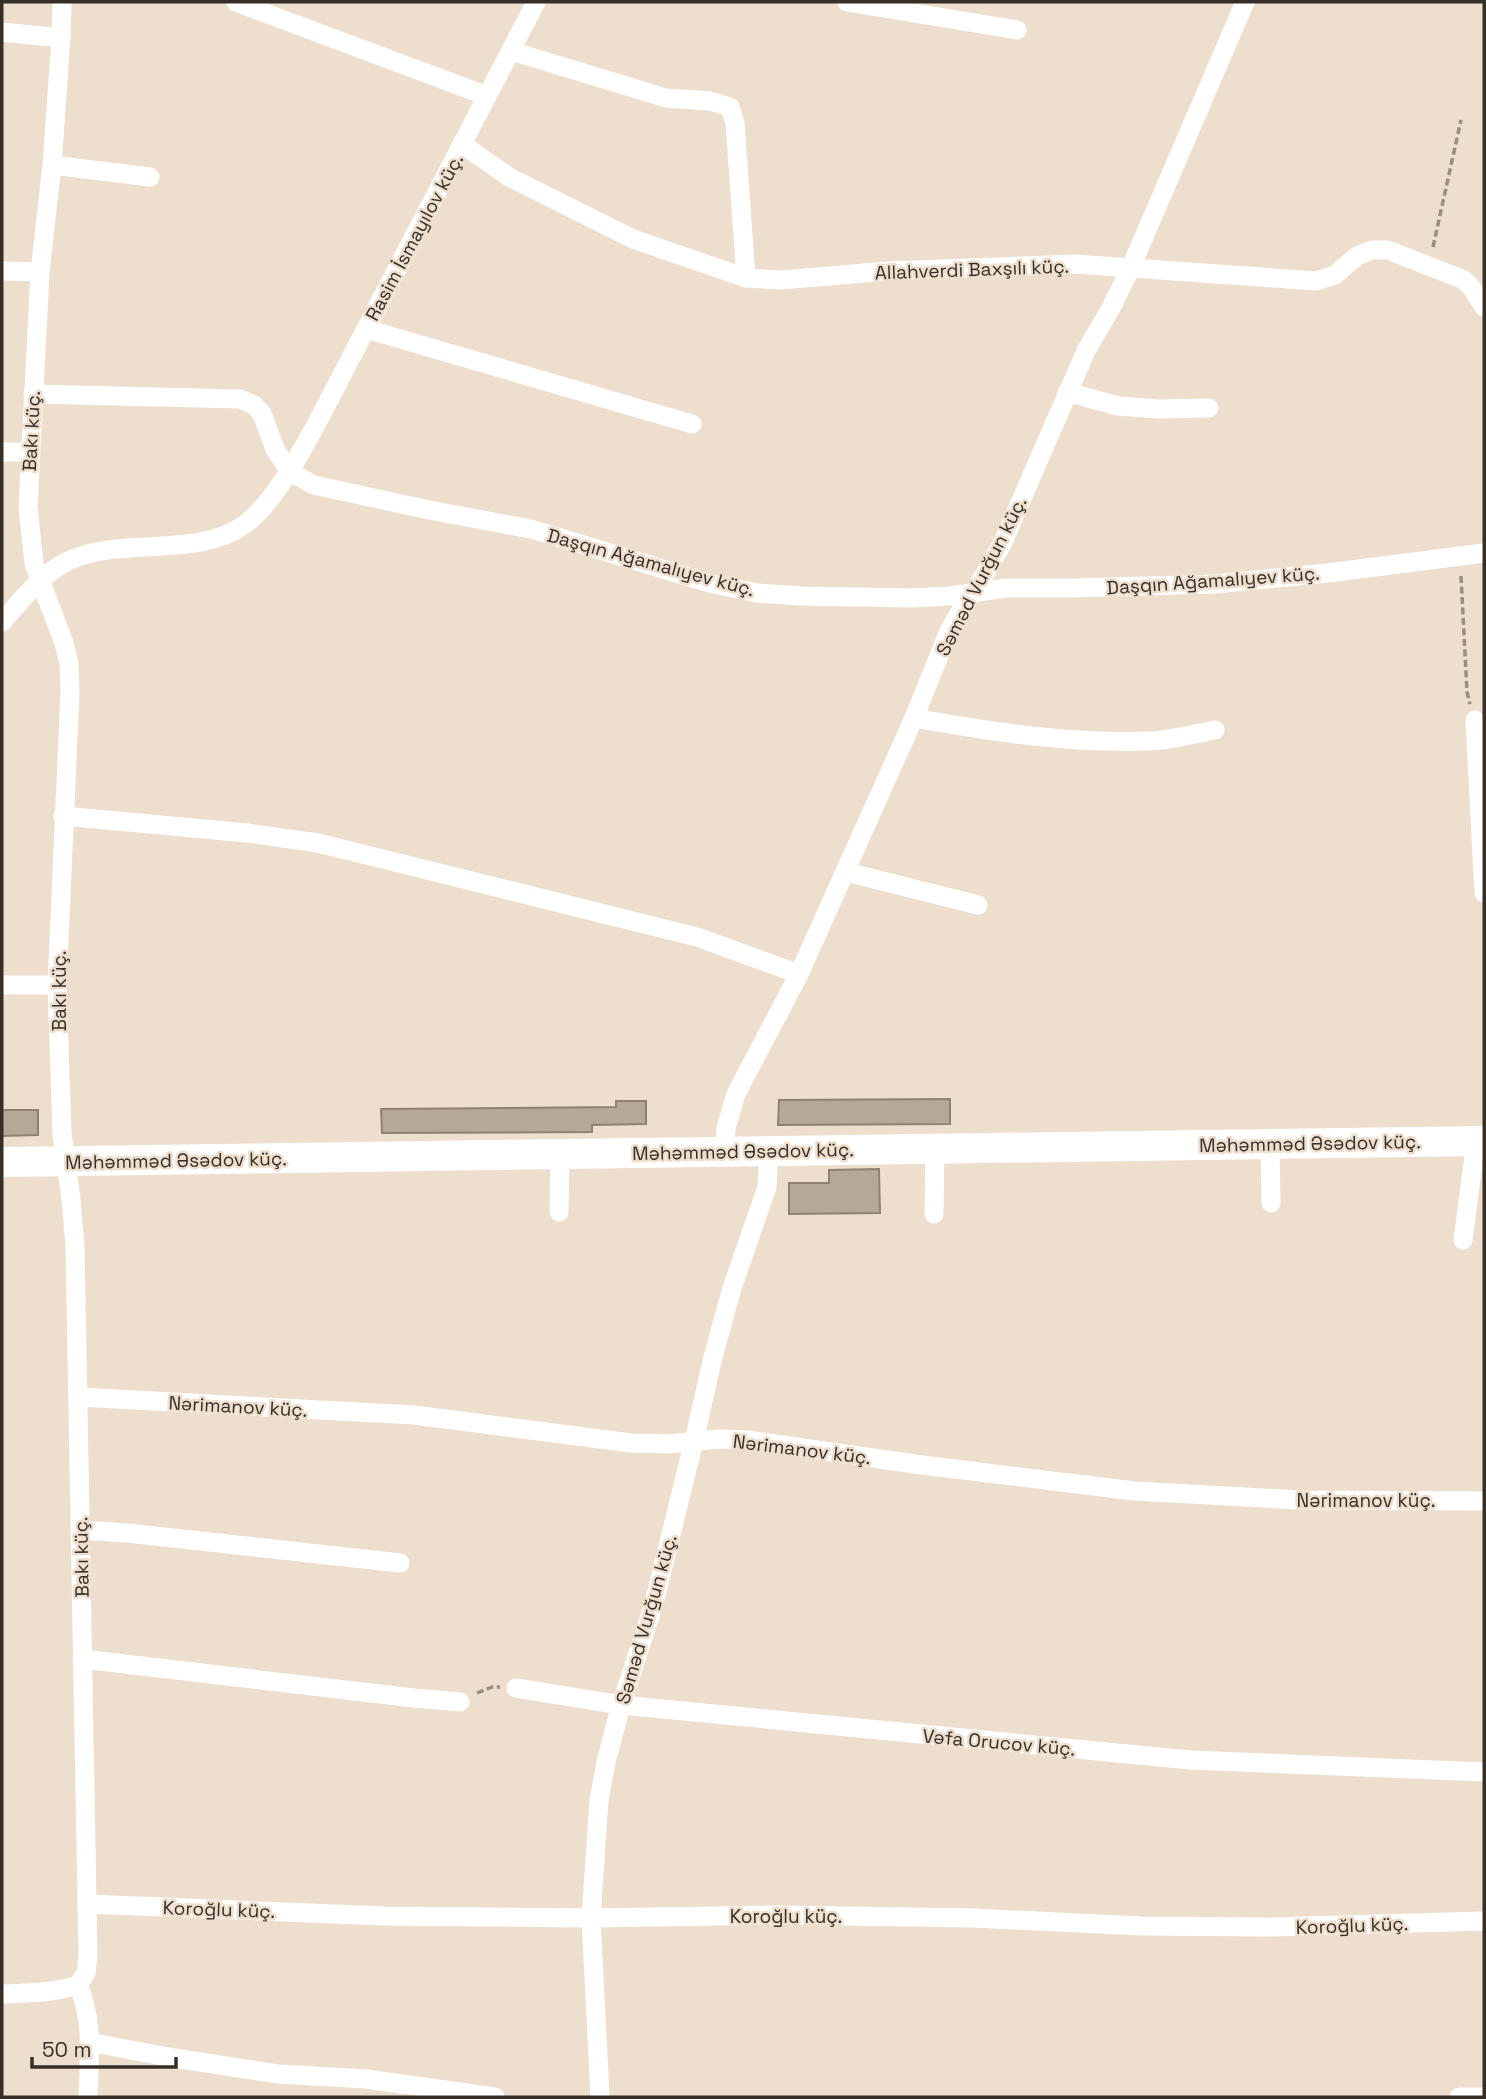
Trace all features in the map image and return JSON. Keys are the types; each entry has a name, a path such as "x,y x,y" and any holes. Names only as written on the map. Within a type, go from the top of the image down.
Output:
{"main road":[{"name":"Məhəmməd Əsədov küç.","path":"2,1162 1480,1141"}],"street":[{"name":"Bakı küç.","path":"62,2 52,165 40,272 28,507 34,564 64,643 69,664 70,692 57,985 59,1096 75,1247 79,1398 88,1956 86,1973 78,1985"},
{"path":"236,2 487,96"},
{"name":"Rasim İsmayılov küç.","path":"2,622 39,580 69,561 106,550 188,544 227,535 246,524 263,506 290,471 318,421 536,2"},
{"path":"847,2 1017,30"},
{"name":"Səməd Vurğun küç.","path":"725,1151 726,1128 736,1094 799,974 846,872 949,631 1003,542 1086,351 1132,267 1245,2"},
{"path":"2,32 61,38"},
{"path":"511,51 666,98 710,101 730,107 735,123 746,278"},
{"name":"Allahverdi Baxşılı küç.","path":"462,144 509,177 633,239 746,278 781,280 888,271 1075,264 1316,281 1335,275 1357,256 1372,250 1388,250 1464,281 1484,307"},
{"path":"52,165 150,177"},
{"path":"2,271 40,272"},
{"path":"366,329 692,424"},
{"path":"1067,392 1118,406 1158,409 1209,408"},
{"path":"33,394 240,399 254,405 262,414 275,449 290,471"},
{"path":"2,452 30,452"},
{"name":"Daşqın Ağamalıyev küç.","path":"290,471 314,485 531,529 709,583 757,593 911,598 1006,588 1215,584 1484,553"},
{"path":"914,718 997,733 1082,740 1154,741 1215,730"},
{"path":"1475,720 1484,893"},
{"path":"63,816 247,833 318,843 697,937 799,974"},
{"path":"846,872 978,905"},
{"path":"2,985 57,985"},
{"path":"1463,1240 1480,1141"},
{"path":"1270,1144 1271,1203"},
{"path":"934,1214 935,1148"},
{"name":"Səməd Vurğun küç.","path":"600,2097 591,1919 599,1800 621,1705 653,1607 732,1287 767,1187 769,1151"},
{"path":"559,1154 559,1212"},
{"name":"Nərimanov küç.","path":"79,1398 414,1415 631,1443 747,1440 1134,1491 1300,1500 1484,1501"},
{"path":"80,1530 400,1563"},
{"path":"82,1658 460,1702"},
{"name":"Vəfa Orucov küç.","path":"516,1688 621,1705 1190,1759 1484,1772"},
{"name":"Koroğlu küç.","path":"87,1904 383,1916 591,1919 782,1915 972,1918 1141,1926 1271,1927 1484,1921"},
{"path":"2,1994 43,1992 78,1985 86,2003 89,2042 88,2097"},
{"path":"89,2042 278,2074 366,2079 495,2097"},
{"path":"1460,2097 1484,2097"}],"path":[{"path":"1429,266 1461,120"},
{"path":"1460,556 1466,692 1475,720"},
{"path":"460,1702 492,1687 516,1688"}],"building":[{"path":"950,1099 950,1124 778,1125 779,1100"},
{"path":"616,1101 646,1101 646,1124 592,1125 592,1132 382,1133 381,1109 616,1107"},
{"path":"2,1110 38,1110 38,1135 2,1136"},
{"path":"879,1169 880,1213 789,1214 789,1183 829,1183 829,1170"}]}
